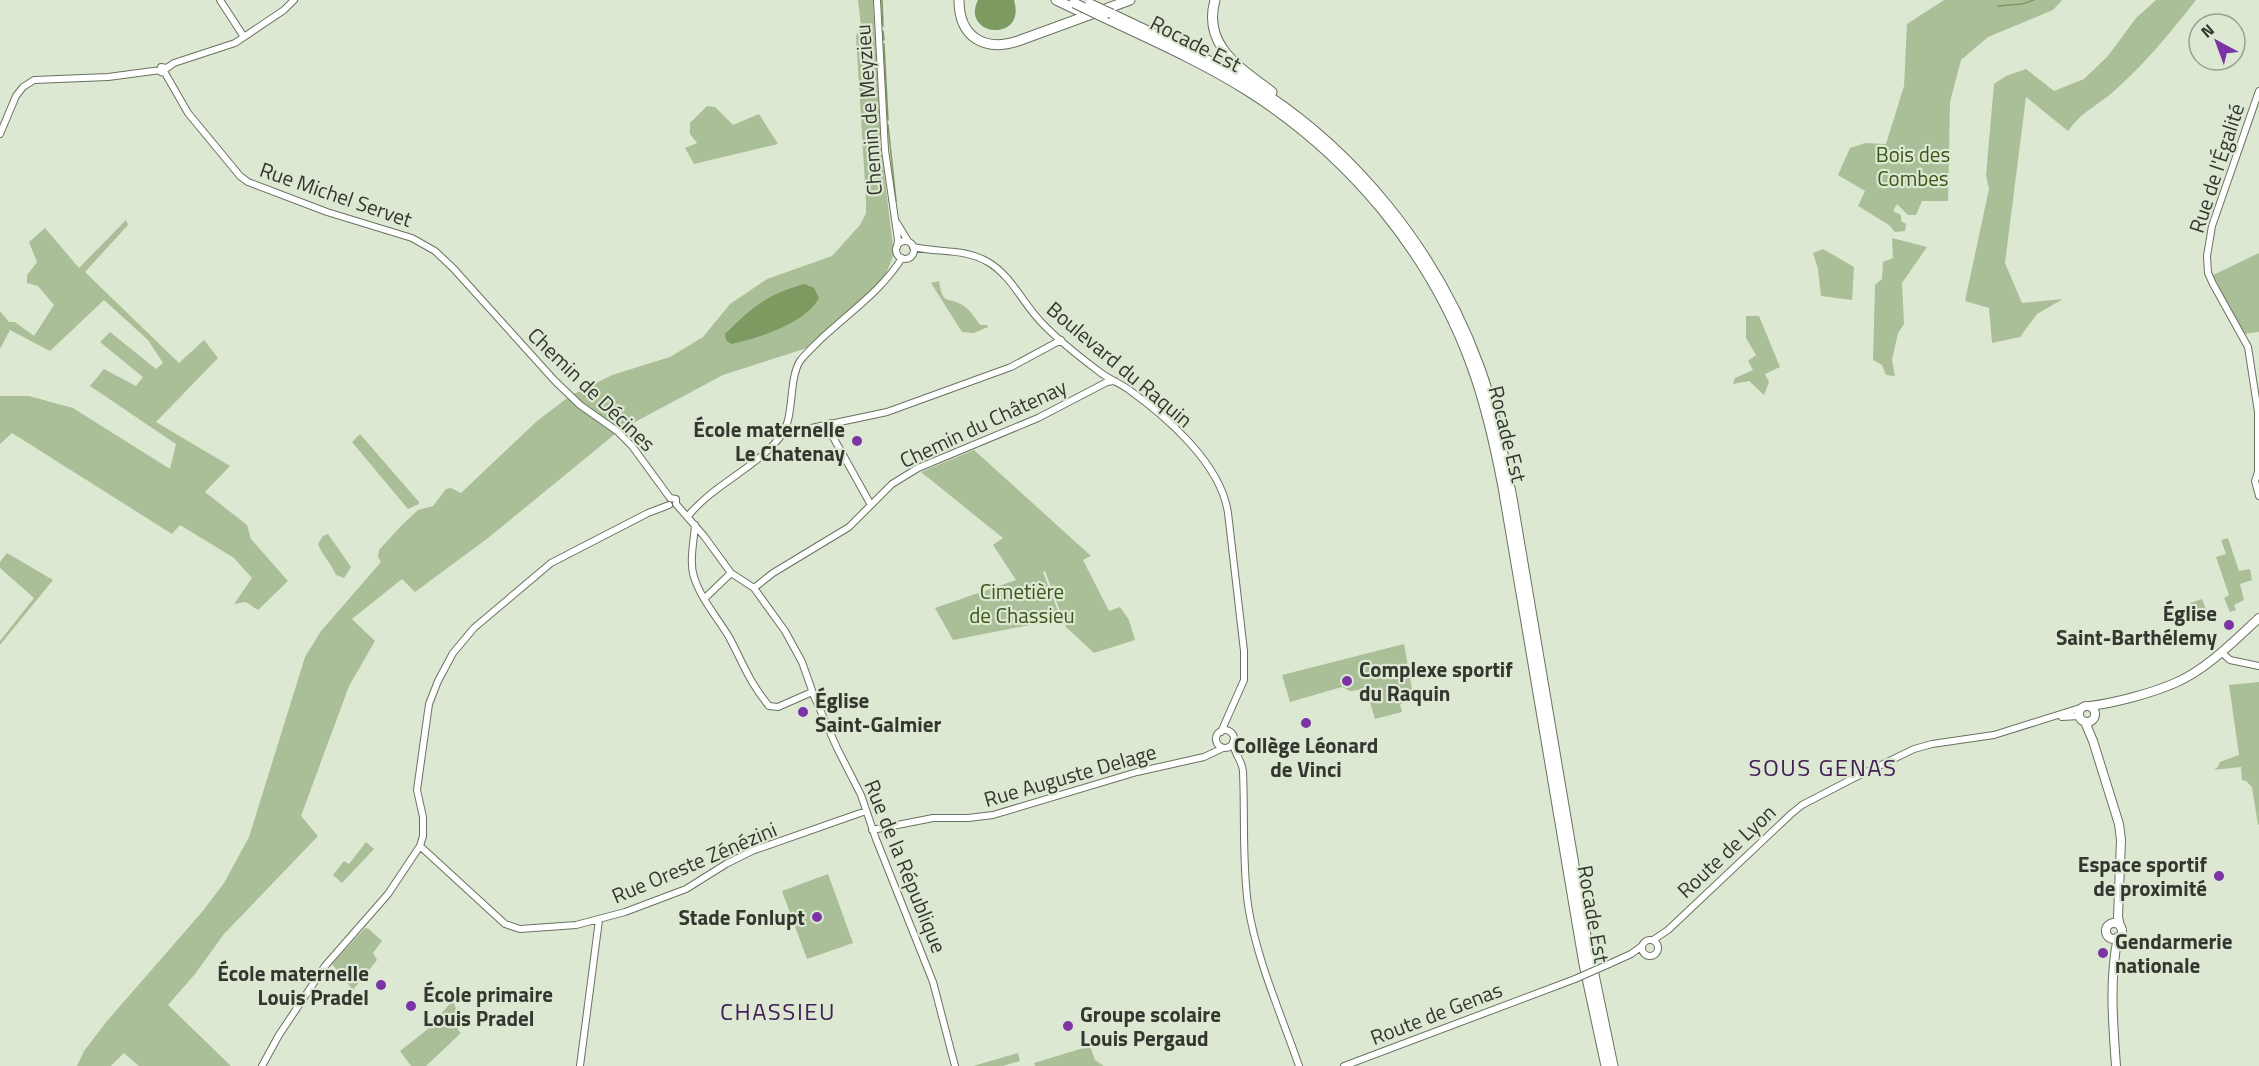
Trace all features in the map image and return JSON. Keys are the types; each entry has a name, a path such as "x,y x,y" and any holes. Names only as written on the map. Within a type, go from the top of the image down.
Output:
{"highway":[{"path":"959,0 960,17 967,31 981,42 995,45 1018,41 1130,0"},
{"path":"966,0 965,13 972,28 983,37 996,40 1018,36 1115,0"},
{"path":"1056,0 1078,3 1090,15 1108,24 1110,18"},
{"path":"1215,0 1212,27 1222,49 1240,67 1313,125 1326,137 1328,143"},
{"name":"Rocade Est","path":"1078,3 1239,85 1314,140 1361,185 1388,216 1421,263 1447,310 1471,363 1492,431 1594,1012 1606,1066"},
{"name":"Rocade Est","path":"1078,3 1186,49 1251,85 1274,100 1328,143 1374,189 1417,245 1437,277 1466,333 1491,402 1512,498 1598,1000 1613,1066"},
{"path":"1598,1000 1603,1006 1619,1066"},
{"path":"1594,1012 1591,1017 1601,1066"}],"main road":[{"path":"2221,652 2259,618"},
{"name":"Route de Lyon","path":"2086,716 2094,710 2090,706 2110,703 2175,683 2221,652"},
{"name":"Route de Lyon","path":"2086,716 2110,703"},
{"path":"2086,716 2119,824 2121,850 2118,917 2122,932 2118,938 2114,970"},
{"path":"2118,895 2105,931 2112,945 2118,1066"},
{"path":"2109,924 2116,923 2120,926"},
{"path":"2109,937 2118,938"}],"street":[{"path":"220,0 244,37"},
{"path":"0,134 19,91 34,80 108,77 164,70 184,59 224,47 244,37 284,10 294,0"},
{"name":"Chemin de Meyzieu","path":"877,0 885,150 898,240 897,247"},
{"name":"Rue Michel Servet","path":"164,70 193,120 240,176 248,182 327,212 412,238 435,251 464,279"},
{"name":"Rue de l'Égalité","path":"2259,91 2212,226 2207,256 2208,273 2248,347 2258,412 2258,472 2255,481 2259,496"},
{"name":"Chemin de Meyzieu","path":"893,217 911,244"},
{"path":"688,516 715,491 762,456 783,434 800,362 891,276 902,258 910,256 913,252 911,244 901,242 897,247 897,253 902,258"},
{"name":"Boulevard du Raquin","path":"911,244 964,252 988,262 1005,275 1041,322 1102,374 1144,401 1176,430 1213,471 1225,494 1244,660 1243,685 1221,732"},
{"name":"Chemin de Décines","path":"464,279 555,381 580,405 617,431 632,446 672,503 688,516 731,573 754,588 785,631 802,662 812,692"},
{"path":"783,434 887,412 1011,367 1061,340"},
{"name":"Chemin du Châtenay","path":"754,588 773,573 849,526 892,484 918,468 1000,435 1107,382 1115,381"},
{"path":"831,423 833,437 871,505"},
{"path":"262,1066 279,1035 325,966 388,894 420,846 423,836 423,817 417,790 429,705 438,681 453,653 474,628 563,556 672,503"},
{"path":"695,525 693,575 704,599 729,637 754,687 769,706 778,707 803,694 808,690 810,684"},
{"path":"694,538 706,540"},
{"path":"704,599 731,573"},
{"path":"2221,652 2230,660 2259,666"},
{"path":"803,694 812,692"},
{"name":"Rue de la République","path":"812,692 861,795 872,830 933,982 955,1066"},
{"name":"Boulevard du Raquin","path":"1230,713 1231,733"},
{"name":"Route de Lyon","path":"1653,940 1668,930 1802,805 1884,762 1932,744 1994,735 2047,719 2086,716"},
{"path":"1204,757 1214,747 1221,732 1226,730 1231,733 1234,749 1243,765 1245,871 1250,913 1263,960 1299,1066"},
{"path":"1216,741 1231,752 1243,773"},
{"path":"1224,748 1230,747 1233,742"},
{"name":"Rue Auguste Delage","path":"872,830 933,818 993,815 1137,772 1204,757 1224,748"},
{"name":"Rue Oreste Zénézini","path":"420,846 512,928 576,925 599,920 686,889 752,851 866,811"},
{"path":"578,1066 599,920"},
{"name":"Route de Lyon","path":"1658,946 1668,930"},
{"path":"1653,940 1658,946 1654,955 1631,954 1646,941 1653,940"},
{"path":"1642,946 1645,954"},
{"name":"Route de Genas","path":"1344,1066 1575,979 1631,954"}],"green space":[{"path":"858,0 873,0 881,148 894,254 883,281 810,347 723,375 620,430 488,538 415,592 402,579 352,619 375,641 349,686 301,816 318,836 224,934 195,974 168,1005 231,1066 139,1066 124,1053 111,1066 77,1066 84,1051 107,1021 202,912 224,883 249,837 305,657 321,631 381,562 378,557 379,550 401,526 418,510 433,506 446,489 451,488 461,493 537,421 570,396 612,375 670,357 703,337 730,304 767,279 832,256 860,225 866,213 866,201 856,36 861,26"},
{"name":"Bois des Combes","path":"1944,0 2062,0 2053,10 1988,37 1961,60 1950,102 1948,201 1922,201 1916,215 1908,215 1897,204 1893,211 1901,215 1901,221 1906,224 1905,231 1895,232 1889,225 1858,206 1865,191 1838,175 1850,148 1865,143 1886,144 1904,86 1907,24"},
{"path":"2156,0 2196,0 2136,71 2084,114 2068,131 2026,97 2005,263 2022,303 2063,299 2037,314 2020,337 1992,343 1989,308 1965,301 1989,189 1986,175 1994,84 2006,76 2026,69 2054,91 2084,79 2108,56 2136,18"},
{"path":"707,106 715,107 733,125 759,114 778,144 694,164 685,148 697,143 690,134 690,123"},
{"path":"126,220 128,225 85,272 179,363 204,340 218,358 156,422 230,466 205,492 247,525 251,539 288,581 258,610 246,602 234,604 252,578 234,558 180,525 172,534 12,433 0,444 0,396 29,396 73,408 170,469 176,444 90,386 104,369 136,386 143,377 100,342 110,332 156,369 163,363 148,340 104,300 50,351 10,330 0,349 0,311 9,322 15,322 34,336 54,305 38,286 27,283 27,275 37,262 29,242 45,228 79,268"},
{"path":"1892,238 1927,247 1902,283 1904,324 1898,333 1892,360 1895,376 1886,375 1882,365 1873,360 1875,285 1882,279 1883,262 1893,258"},
{"path":"1823,249 1854,267 1852,300 1821,296 1818,269 1813,253"},
{"path":"2259,253 2259,332 2243,334 2213,275"},
{"path":"939,281 944,298 964,306 980,325 988,327 974,333 962,332 931,283"},
{"path":"1746,316 1759,316 1780,367 1765,374 1769,382 1764,395 1749,381 1733,384 1735,378 1753,370 1748,361 1756,355 1746,338"},
{"path":"360,434 419,504 408,509 352,442"},
{"name":"Cimetière de Chassieu","path":"974,450 1091,556 1083,560 1109,611 1120,607 1129,620 1135,640 1094,653 1066,627 1045,571 1043,572 1061,619 953,640 935,608 1016,580 993,545 1003,538 921,472"},
{"path":"328,534 351,567 344,578 336,575 318,544 323,536"},
{"path":"2228,538 2239,571 2250,569 2252,580 2240,584 2244,600 2234,605 2236,610 2230,612 2224,598 2229,595 2216,557 2226,554 2221,540"},
{"path":"7,553 53,580 0,645 0,641 34,598 0,568 0,562"},
{"path":"2202,599 2209,617 2197,621 2190,603"},
{"name":"Complexe sportif du Raquin","path":"1404,644 1414,700 1400,704 1402,712 1375,719 1366,689 1350,691 1342,687 1290,702 1282,675"},
{"path":"2259,682 2258,825 2252,787 2242,780 2241,767 2213,770 2220,762 2239,755 2229,685"},
{"path":"366,842 374,849 342,883 333,875 344,861 349,864"},
{"name":"Stade Fonlupt","path":"828,874 853,943 807,959 782,891"},
{"path":"365,928 382,941 373,953 377,960 353,990 332,964"},
{"path":"453,1000 458,1015 453,1019 458,1021 458,1030 461,1033 426,1066 411,1066 400,1051 428,1029"},
{"path":"1090,1046 1095,1060 1104,1066 1035,1066 1034,1063"},
{"path":"1018,1053 1020,1061 1003,1066 973,1066"}],"shaded area":[{"path":"978,0 1014,0 1015,14 1011,24 1004,29 994,30 985,27 978,21 975,12"},
{"path":"804,284 814,288 819,298 803,315 780,328 754,338 731,344 726,340 725,334 760,303"}],"waterway":[{"path":"882,0 883,26"},
{"path":"1998,6 2022,4 2034,0"},
{"path":"883,31 884,40"},
{"path":"884,44 888,120"},
{"path":"888,125 896,201"}],"place":[{"name":"École maternelle Le Chatenay","path":"857,441"},
{"name":"Église Saint-Barthélemy","path":"2229,625"},
{"name":"Complexe sportif du Raquin","path":"1347,681"},
{"name":"Église Saint-Galmier","path":"803,712"},
{"name":"Collège Léonard de Vinci","path":"1306,723"},
{"name":"Espace sportif de proximité","path":"2219,876"},
{"name":"Stade Fonlupt","path":"817,917"},
{"name":"Gendarmerie nationale","path":"2103,953"},
{"name":"École maternelle Louis Pradel","path":"381,985"},
{"name":"École primaire Louis Pradel","path":"411,1006"},
{"name":"Groupe scolaire Louis Pergaud","path":"1068,1026"}],"district":[{"name":"SOUS GENAS","path":"1823,767"},
{"name":"CHASSIEU","path":"778,1011"}]}
